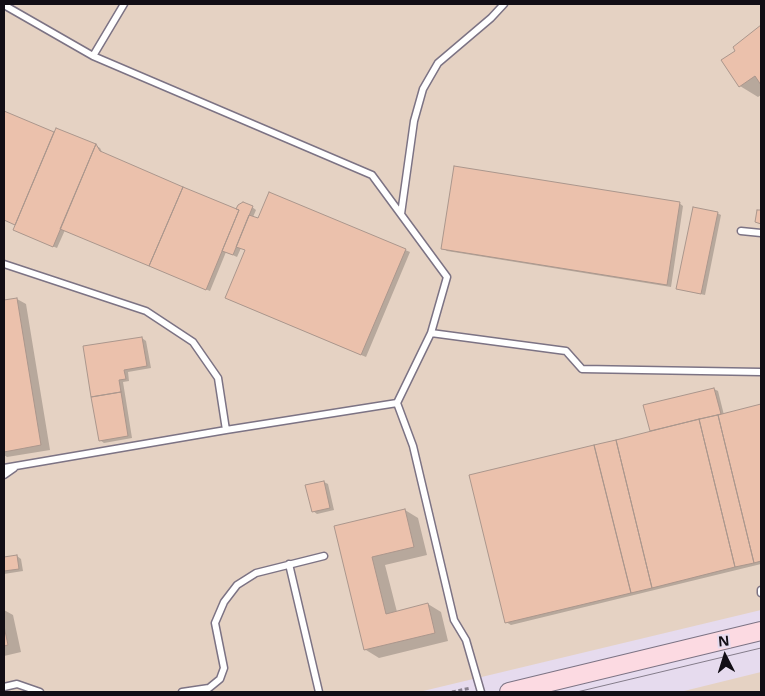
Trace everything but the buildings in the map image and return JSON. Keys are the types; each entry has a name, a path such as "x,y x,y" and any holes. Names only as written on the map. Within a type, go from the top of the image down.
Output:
{"street":[{"path":"509,692 761,631"}],"lane":[{"path":"93,56 124,4"},
{"path":"400,214 414,121 423,89 438,63 491,18 504,4"},
{"path":"4,5 93,56 372,175 447,277 431,333 397,403 413,446 454,620 466,640 481,692"},
{"path":"740,231 761,234"},
{"path":"4,264 146,310 194,342 218,378 226,430"},
{"path":"431,333 566,351 582,369 761,372"},
{"path":"4,468 397,403"},
{"path":"4,475 16,467"},
{"path":"182,692 209,688 220,679 224,668 215,622 224,602 238,585 256,573 324,556"},
{"path":"289,564 319,692"},
{"path":"4,687 17,684 40,692"}],"shaded area":[{"path":"4,4 761,4 761,610 419,692 4,692"},
{"path":"761,672 761,692 680,692"}],"tram line":[{"path":"577,692 761,648"}]}
